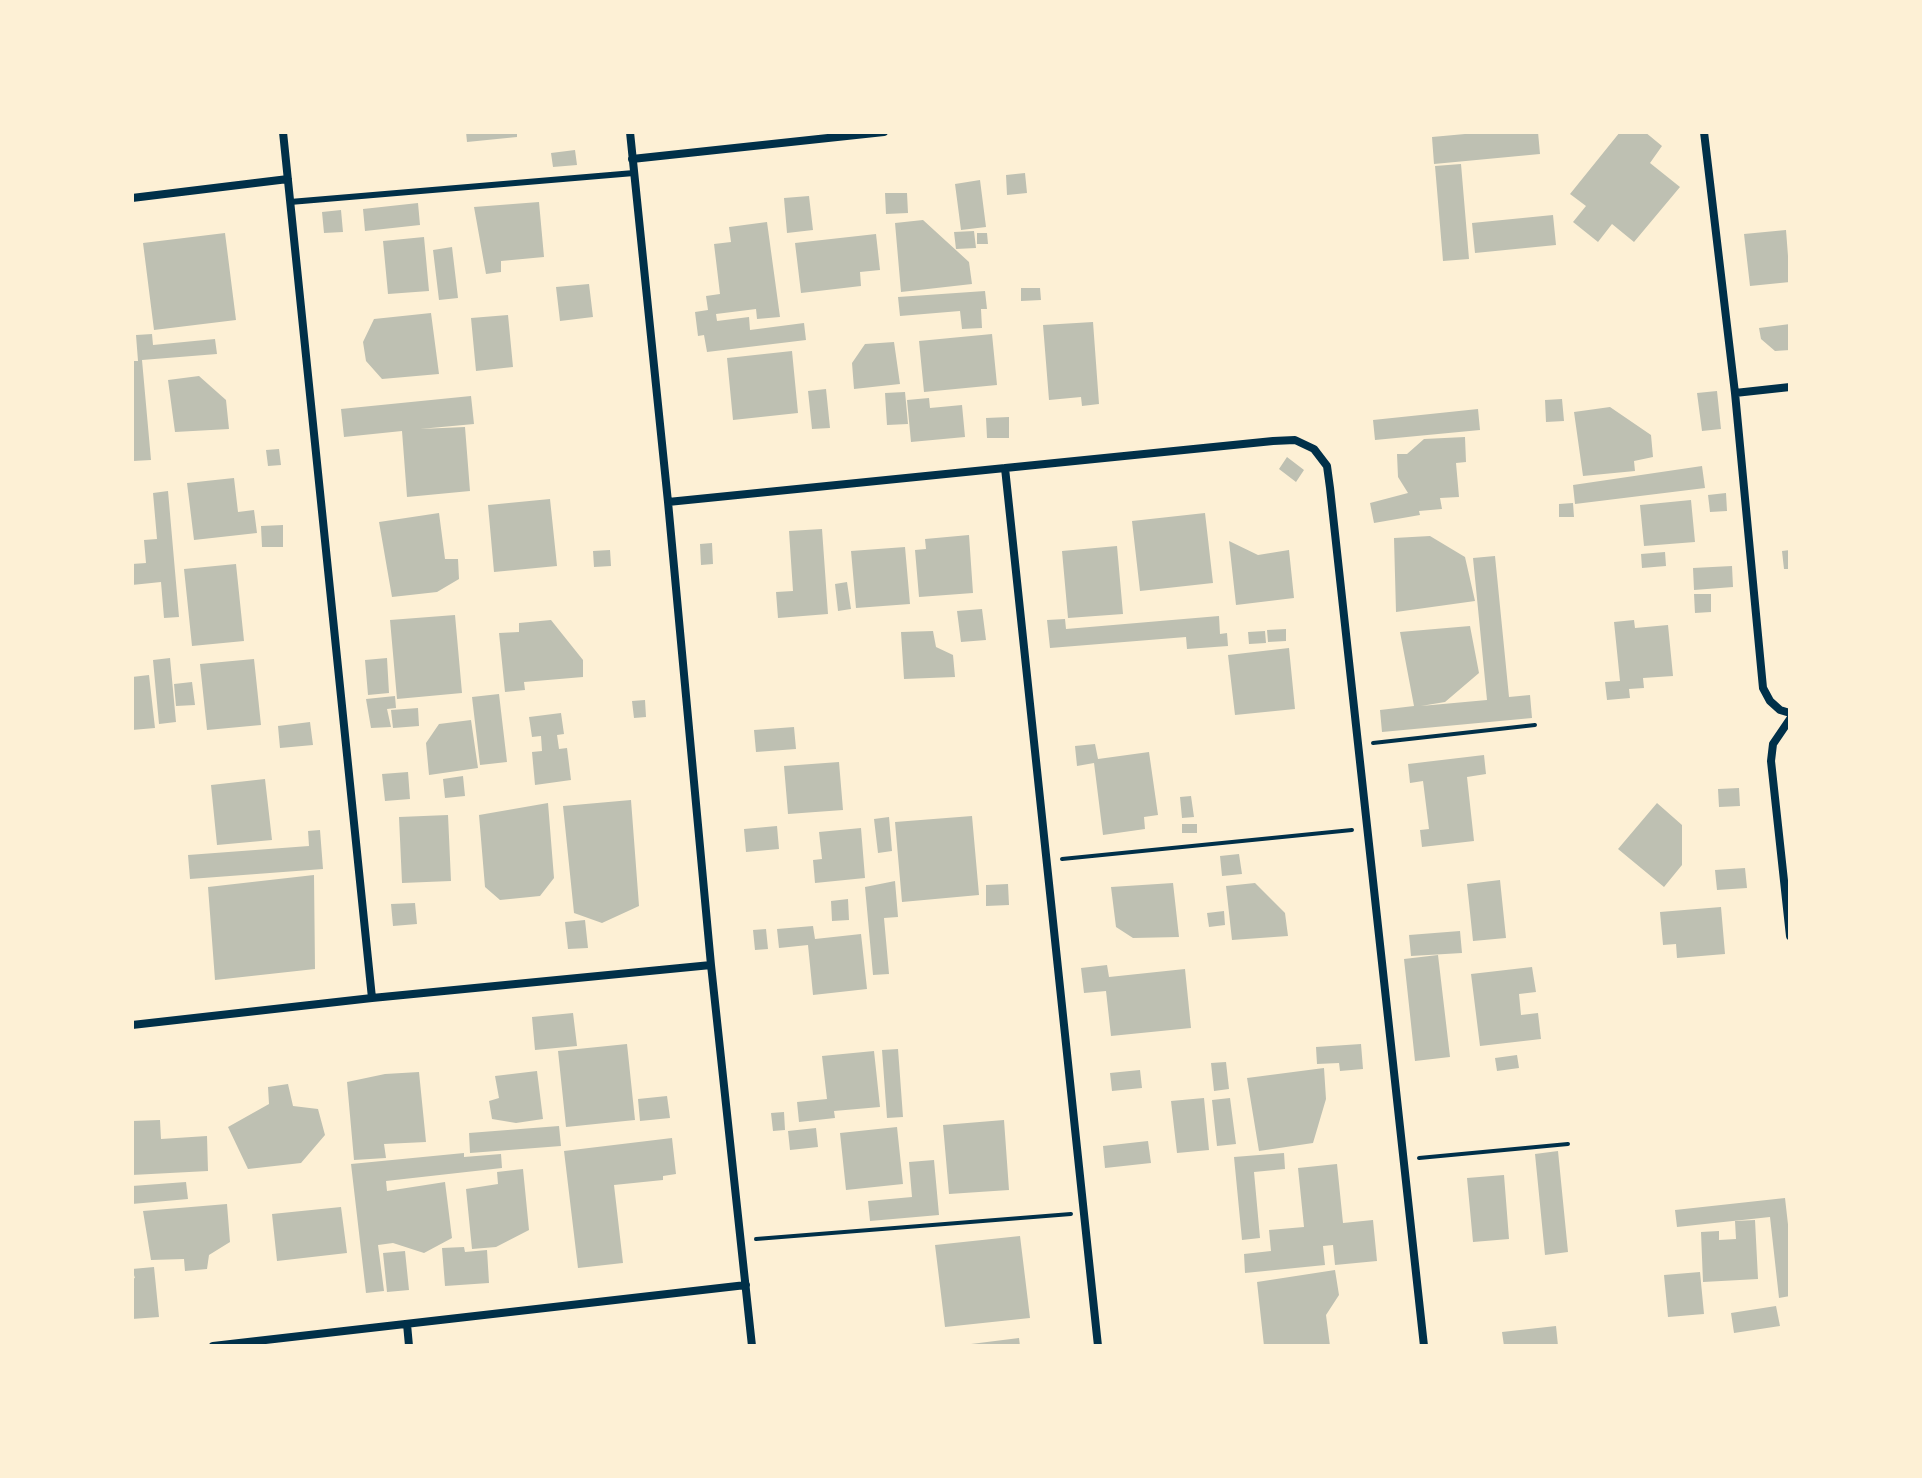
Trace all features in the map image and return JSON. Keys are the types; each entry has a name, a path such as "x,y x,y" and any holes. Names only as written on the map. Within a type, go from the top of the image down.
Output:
{"street":[{"path":"283,132 372,998"},
{"path":"630,132 711,965 752,1346"},
{"path":"632,159 884,132"},
{"path":"1704,132 1735,393 1763,688 1770,701 1790,716 1773,744 1771,761 1790,936"},
{"path":"132,198 288,179"},
{"path":"1735,393 1790,387"},
{"path":"668,502 1273,441 1295,440 1314,449 1327,466 1330,488 1424,1346"},
{"path":"1005,468 1098,1346"},
{"path":"132,1025 711,965"},
{"path":"213,1346 746,1285"},
{"path":"407,1324 409,1346"}],"lane":[{"path":"290,202 634,173"}],"path":[{"path":"1359,744 1535,725"},
{"path":"1048,861 1368,828"},
{"path":"1405,1160 1568,1144"},
{"path":"741,1240 1085,1213"}],"building":[{"path":"466,132 517,132 517,137 467,142"},
{"path":"1487,132 1538,132 1540,154 1434,164 1432,137"},
{"path":"1620,132 1645,132 1662,146 1650,163 1680,187 1634,242 1612,224 1598,242 1573,222 1586,206 1570,194"},
{"path":"575,150 577,165 553,167 551,153"},
{"path":"1461,164 1469,259 1443,261 1435,166"},
{"path":"1025,173 1027,193 1007,195 1006,175"},
{"path":"980,180 986,227 961,230 955,184"},
{"path":"885,193 907,193 908,213 886,214"},
{"path":"809,196 813,230 787,233 784,198"},
{"path":"539,202 544,257 501,261 501,272 486,274 474,207"},
{"path":"418,203 420,225 365,231 363,209"},
{"path":"341,210 343,232 324,233 322,212"},
{"path":"1553,215 1556,245 1475,253 1472,223"},
{"path":"923,220 969,262 972,284 901,292 895,223"},
{"path":"767,222 780,317 757,319 756,309 716,314 717,321 749,317 750,330 804,323 806,340 707,352 704,335 698,336 695,312 708,310 706,296 720,294 714,244 731,242 729,227"},
{"path":"1786,230 1790,282 1750,286 1744,234"},
{"path":"974,231 976,248 956,249 954,232"},
{"path":"225,233 236,320 154,330 143,243"},
{"path":"977,233 987,233 988,244 977,244"},
{"path":"876,234 880,270 860,272 861,286 801,293 795,243"},
{"path":"424,237 429,291 388,294 383,241"},
{"path":"452,247 458,298 439,300 433,250"},
{"path":"589,284 593,317 560,321 556,287"},
{"path":"1021,288 1040,288 1041,300 1021,301"},
{"path":"985,291 987,309 981,309 982,328 962,329 960,311 900,316 898,297"},
{"path":"431,313 439,374 382,379 366,361 363,342 374,319"},
{"path":"508,315 513,367 476,371 471,318"},
{"path":"1093,322 1099,404 1082,406 1081,397 1049,400 1043,325"},
{"path":"1790,324 1790,350 1775,351 1761,339 1759,328"},
{"path":"152,334 153,345 215,339 217,354 142,360 151,460 133,461 132,361 138,361 136,335"},
{"path":"992,334 997,385 924,392 919,341"},
{"path":"894,342 900,384 854,389 852,363 865,344"},
{"path":"792,351 798,413 733,420 727,358"},
{"path":"199,376 226,400 229,429 175,432 168,380"},
{"path":"826,389 830,428 812,429 808,391"},
{"path":"1717,391 1721,429 1702,431 1697,393"},
{"path":"905,392 908,424 887,425 885,393"},
{"path":"471,396 474,424 420,429 465,427 470,491 407,497 402,431 344,437 341,409"},
{"path":"929,398 930,408 962,405 965,437 911,442 907,400"},
{"path":"1562,399 1564,421 1546,422 1545,400"},
{"path":"1610,407 1651,435 1653,457 1634,461 1635,471 1583,476 1574,412"},
{"path":"1478,409 1480,430 1375,440 1373,420"},
{"path":"1009,417 1009,438 987,438 986,418"},
{"path":"1465,437 1466,462 1456,463 1459,497 1440,498 1442,509 1419,511 1420,515 1374,523 1370,503 1408,493 1398,477 1397,454 1407,454 1424,439"},
{"path":"279,449 281,465 268,466 266,450"},
{"path":"1287,457 1304,470 1296,482 1279,469"},
{"path":"1702,466 1705,488 1575,504 1573,485"},
{"path":"234,478 238,512 254,510 257,533 194,540 187,483"},
{"path":"168,491 179,617 164,618 161,582 132,585 132,564 146,563 144,540 157,539 153,493"},
{"path":"1726,493 1727,511 1710,512 1708,495"},
{"path":"550,499 557,566 494,572 488,505"},
{"path":"1691,500 1695,542 1644,546 1640,505"},
{"path":"1573,503 1574,517 1559,517 1559,504"},
{"path":"439,513 445,559 458,559 459,579 437,592 392,597 379,522"},
{"path":"1205,513 1213,583 1140,591 1132,521"},
{"path":"283,525 283,547 262,547 261,526"},
{"path":"822,529 828,614 778,618 776,592 793,591 789,531"},
{"path":"969,535 973,593 919,597 915,550 926,549 925,539"},
{"path":"1430,536 1465,557 1475,601 1396,612 1394,538"},
{"path":"1229,541 1258,555 1289,550 1294,598 1236,605"},
{"path":"712,543 713,564 701,565 700,544"},
{"path":"1117,546 1123,614 1068,618 1062,551"},
{"path":"905,547 910,604 856,608 851,551"},
{"path":"610,550 611,566 594,567 593,551"},
{"path":"1790,550 1790,569 1784,569 1782,551"},
{"path":"1665,552 1666,566 1642,568 1641,554"},
{"path":"1495,556 1509,697 1530,695 1532,718 1382,732 1380,710 1414,706 1400,632 1470,626 1479,673 1445,702 1421,706 1487,700 1473,558"},
{"path":"236,564 244,641 192,646 184,569"},
{"path":"1732,566 1733,587 1694,590 1693,568"},
{"path":"847,582 851,609 838,611 835,584"},
{"path":"1694,594 1711,594 1711,612 1695,613"},
{"path":"982,609 986,640 961,642 957,611"},
{"path":"455,615 462,693 397,699 390,620"},
{"path":"1219,616 1220,634 1227,633 1228,646 1187,649 1186,637 1050,648 1047,620 1065,619 1066,629"},
{"path":"551,620 583,660 583,677 524,682 525,690 505,692 499,633 519,632 519,623"},
{"path":"1634,620 1635,628 1668,625 1673,676 1643,678 1644,688 1629,689 1630,698 1607,700 1605,682 1620,681 1614,622"},
{"path":"1286,629 1286,641 1268,642 1267,630"},
{"path":"933,631 936,647 953,655 955,677 904,679 901,632"},
{"path":"1265,631 1266,643 1249,644 1248,632"},
{"path":"1289,648 1295,709 1235,715 1228,655"},
{"path":"170,658 176,722 159,724 153,660"},
{"path":"387,658 389,693 368,695 365,660"},
{"path":"254,659 261,725 207,730 200,664"},
{"path":"149,675 155,728 132,730 132,677"},
{"path":"192,682 195,705 176,706 174,684"},
{"path":"499,694 507,762 480,765 472,697"},
{"path":"395,696 396,708 387,709 391,727 371,728 366,699"},
{"path":"645,700 646,717 634,718 632,701"},
{"path":"418,708 419,726 393,728 391,710"},
{"path":"561,713 564,734 557,735 559,749 567,748 571,780 535,785 532,752 542,751 541,736 532,737 529,717"},
{"path":"471,720 478,768 429,775 426,743 439,724"},
{"path":"310,722 313,745 280,748 278,726"},
{"path":"794,727 796,749 756,752 754,730"},
{"path":"1095,744 1098,759 1149,752 1158,815 1144,817 1145,829 1103,835 1094,763 1077,766 1075,746"},
{"path":"1484,755 1486,774 1467,777 1474,841 1422,847 1420,830 1429,829 1423,781 1410,783 1408,764"},
{"path":"839,762 843,810 788,814 784,766"},
{"path":"408,772 410,799 385,801 382,774"},
{"path":"463,776 465,796 445,798 443,779"},
{"path":"265,779 272,840 217,845 211,785"},
{"path":"1739,788 1740,806 1719,807 1718,789"},
{"path":"1191,796 1194,817 1182,818 1180,797"},
{"path":"631,800 639,906 602,923 574,913 563,806"},
{"path":"548,803 554,878 540,896 500,900 485,887 479,815"},
{"path":"1657,803 1682,825 1682,865 1664,887 1618,849"},
{"path":"448,815 451,881 402,883 399,817"},
{"path":"972,816 979,895 902,902 895,822"},
{"path":"889,817 892,851 878,853 874,819"},
{"path":"1182,824 1197,824 1197,833 1182,833"},
{"path":"777,826 779,849 746,852 744,829"},
{"path":"861,828 865,878 815,883 813,860 822,859 819,832"},
{"path":"320,830 323,869 190,879 188,855 309,846 308,831"},
{"path":"1239,854 1242,874 1222,876 1220,856"},
{"path":"1745,868 1747,888 1717,890 1715,870"},
{"path":"314,875 315,969 215,980 208,887"},
{"path":"1500,880 1506,938 1473,941 1467,884"},
{"path":"895,881 898,917 884,918 889,974 873,975 865,887"},
{"path":"1173,883 1179,937 1133,938 1116,927 1111,887"},
{"path":"1255,883 1285,913 1288,936 1232,940 1226,886"},
{"path":"1008,884 1009,905 986,906 986,885"},
{"path":"848,899 849,920 832,921 831,901"},
{"path":"415,903 417,924 393,926 391,904"},
{"path":"1721,907 1725,954 1677,958 1676,944 1663,945 1660,912"},
{"path":"1224,911 1225,925 1209,927 1207,913"},
{"path":"585,920 588,948 568,949 565,922"},
{"path":"813,926 815,939 861,934 867,989 813,995 808,945 779,948 777,929"},
{"path":"766,929 768,949 755,950 753,930"},
{"path":"1460,931 1462,953 1411,956 1409,935"},
{"path":"1438,955 1450,1057 1415,1061 1404,959"},
{"path":"1107,965 1109,977 1185,969 1191,1028 1111,1036 1106,991 1084,993 1081,968"},
{"path":"1532,967 1536,992 1519,994 1521,1015 1538,1013 1541,1039 1480,1046 1471,974"},
{"path":"573,1013 577,1046 535,1050 532,1017"},
{"path":"627,1044 635,1120 566,1127 558,1051"},
{"path":"1361,1044 1363,1069 1340,1071 1339,1063 1317,1064 1316,1047"},
{"path":"898,1049 903,1117 887,1118 882,1050"},
{"path":"874,1051 880,1107 834,1111 835,1118 799,1122 797,1102 827,1099 822,1056"},
{"path":"1517,1055 1519,1068 1497,1071 1495,1058"},
{"path":"1226,1062 1229,1089 1214,1091 1211,1063"},
{"path":"1324,1068 1326,1099 1313,1143 1259,1151 1247,1078"},
{"path":"1140,1070 1142,1088 1112,1091 1110,1073"},
{"path":"537,1071 543,1119 516,1123 492,1119 489,1101 499,1098 495,1076"},
{"path":"419,1072 426,1142 384,1144 386,1158 354,1160 347,1082 385,1074"},
{"path":"288,1084 293,1106 318,1109 325,1135 301,1163 248,1169 228,1127 269,1104 268,1087"},
{"path":"667,1096 670,1118 640,1121 638,1099"},
{"path":"1204,1098 1209,1150 1177,1153 1171,1101"},
{"path":"1230,1098 1236,1144 1217,1146 1212,1100"},
{"path":"784,1112 785,1130 773,1131 771,1113"},
{"path":"160,1120 161,1139 207,1136 208,1171 132,1175 132,1121"},
{"path":"1004,1120 1009,1190 949,1194 943,1125"},
{"path":"559,1126 561,1146 470,1153 469,1133"},
{"path":"897,1127 903,1184 846,1190 840,1133"},
{"path":"816,1128 818,1147 790,1150 788,1131"},
{"path":"672,1138 676,1174 663,1176 663,1180 614,1185 623,1263 578,1268 564,1151"},
{"path":"1148,1141 1151,1163 1105,1168 1103,1146"},
{"path":"1558,1151 1568,1252 1545,1255 1535,1154"},
{"path":"464,1153 464,1157 501,1154 502,1168 386,1181 387,1191 445,1182 452,1238 424,1253 393,1243 378,1245 384,1291 366,1293 351,1164"},
{"path":"1284,1153 1285,1169 1254,1172 1260,1238 1242,1240 1234,1157"},
{"path":"934,1160 939,1215 870,1221 868,1201 912,1197 909,1162"},
{"path":"1337,1164 1343,1223 1373,1220 1377,1261 1335,1265 1333,1245 1323,1246 1325,1265 1245,1273 1244,1254 1271,1251 1269,1230 1304,1227 1298,1168"},
{"path":"523,1169 529,1230 496,1247 472,1249 466,1189 498,1184 497,1172"},
{"path":"1504,1175 1509,1239 1473,1242 1467,1178"},
{"path":"186,1182 188,1199 132,1204 132,1186"},
{"path":"1785,1198 1790,1242 1790,1296 1779,1298 1770,1217 1677,1227 1675,1210"},
{"path":"227,1204 230,1242 209,1255 207,1269 185,1271 184,1259 151,1260 143,1211"},
{"path":"341,1207 347,1253 277,1261 272,1214"},
{"path":"1755,1220 1758,1279 1703,1282 1701,1232 1719,1231 1719,1240 1736,1239 1735,1221"},
{"path":"1020,1236 1030,1318 945,1327 935,1245"},
{"path":"464,1247 465,1252 487,1250 489,1283 445,1286 442,1248"},
{"path":"405,1251 409,1290 387,1292 383,1253"},
{"path":"154,1267 159,1317 132,1319 132,1279 135,1278 132,1269"},
{"path":"1335,1270 1339,1295 1326,1315 1330,1346 1264,1346 1257,1282"},
{"path":"1700,1272 1704,1314 1668,1317 1664,1275"},
{"path":"1776,1306 1780,1326 1734,1333 1731,1313"},
{"path":"1556,1326 1558,1346 1504,1346 1502,1332"},
{"path":"1019,1338 1020,1346 971,1346 971,1344"}]}
